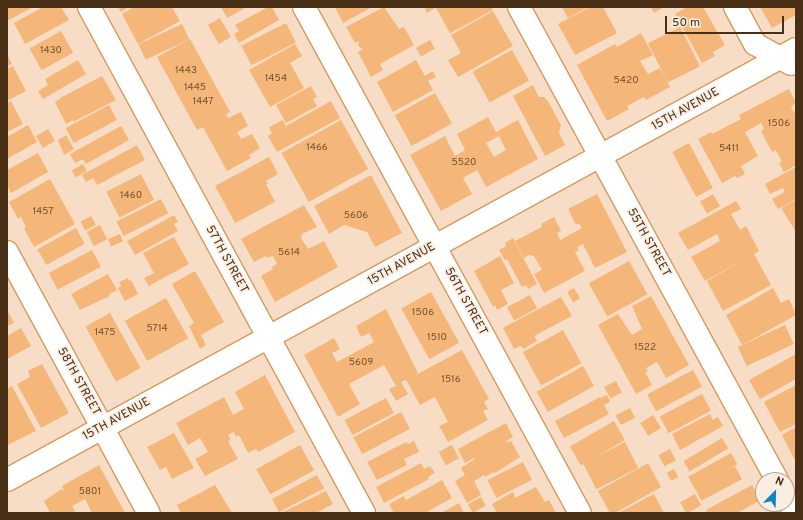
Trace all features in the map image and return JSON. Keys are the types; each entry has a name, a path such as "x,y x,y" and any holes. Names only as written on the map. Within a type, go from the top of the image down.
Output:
{"street":[{"name":"57TH STREET","path":"89,7 364,513"},
{"name":"56TH STREET","path":"304,7 580,513"},
{"name":"55TH STREET","path":"519,7 773,472"},
{"path":"735,7 755,44 791,58"},
{"name":"15TH AVENUE","path":"7,480 600,157 791,58"},
{"name":"58TH STREET","path":"7,252 149,513"}],"building":[{"path":"7,7 33,7 7,21"},
{"path":"43,7 61,7 69,20 25,44 14,23"},
{"path":"118,7 129,7 121,12"},
{"path":"134,7 172,7 180,21 138,44 122,14"},
{"path":"221,7 247,7 227,18"},
{"path":"268,7 272,7 279,20 239,43 234,34 239,31 235,25"},
{"path":"335,7 372,7 343,23"},
{"path":"384,7 399,29 404,27 414,45 380,64 383,70 371,77 358,52 363,49 358,46 359,41 355,43 346,27"},
{"path":"424,7 437,7 427,13"},
{"path":"491,7 493,10 450,33 436,8"},
{"path":"562,7 588,7 568,18"},
{"path":"590,7 603,7 617,33 575,55 558,24"},
{"path":"651,7 664,7 654,13"},
{"path":"687,7 703,7 725,45 713,52 715,56 702,63 675,14"},
{"path":"760,7 796,7 796,15 772,28"},
{"path":"493,11 513,46 458,77 448,60 461,53 451,35"},
{"path":"220,18 231,37 219,44 208,25"},
{"path":"286,23 296,43 251,65 241,46"},
{"path":"182,24 189,39 146,60 138,44"},
{"path":"680,27 700,66 668,83 648,43"},
{"path":"61,31 73,53 42,70 30,48"},
{"path":"641,33 653,55 640,61 648,74 660,68 670,87 646,100 644,97 627,106 629,109 607,121 577,65 615,44 617,47"},
{"path":"190,39 230,112 226,114 228,118 241,112 248,126 237,132 241,139 252,134 260,148 249,155 251,158 227,171 203,127 197,130 157,57"},
{"path":"430,40 435,49 421,57 416,48"},
{"path":"295,44 302,56 290,63 304,88 270,107 249,70"},
{"path":"512,50 529,81 490,102 473,72"},
{"path":"7,54 12,64 7,66"},
{"path":"78,60 86,74 43,99 38,91 48,85 45,79"},
{"path":"416,60 425,76 433,71 436,77 428,81 433,90 393,112 377,82"},
{"path":"13,66 26,91 7,101 7,69"},
{"path":"102,76 116,100 73,122 73,120 66,124 55,102"},
{"path":"533,85 539,97 544,97 548,101 561,125 559,133 565,145 545,156 513,96"},
{"path":"311,86 317,97 313,99 317,106 286,123 276,105"},
{"path":"789,89 796,103 791,107 796,116 796,165 784,172 779,163 782,162 776,150 772,152 761,131 764,129 761,123 745,132 758,156 741,166 745,174 737,178 735,176 722,183 698,139 711,132 712,134 741,119 739,115"},
{"path":"435,93 452,124 412,146 395,115"},
{"path":"11,101 23,124 7,132 7,103"},
{"path":"331,101 340,118 277,152 268,136 272,133 269,127 283,120 286,126"},
{"path":"109,105 117,120 74,143 66,128"},
{"path":"488,117 496,132 518,120 538,159 486,187 477,170 463,178 472,194 441,211 410,155 445,136 455,156 465,150 457,134","holes":["499,136 506,150 494,157 486,143"]},
{"path":"341,120 368,169 309,202 282,153"},
{"path":"28,125 37,142 7,159 7,137"},
{"path":"121,126 129,140 86,164 83,159 75,163 70,154"},
{"path":"48,129 55,141 43,148 36,136"},
{"path":"66,135 74,149 64,155 58,140"},
{"path":"689,143 713,188 696,197 672,152"},
{"path":"137,145 145,160 97,185 93,178 86,182 82,175"},
{"path":"38,153 48,172 11,193 7,185 7,170"},
{"path":"269,157 278,174 266,181 275,202 235,223 215,186"},
{"path":"83,164 87,171 76,177 72,170"},
{"path":"796,167 796,199 778,209 772,199 785,192 783,188 770,194 765,184"},
{"path":"141,174 154,200 119,218 106,192"},
{"path":"371,175 402,233 375,247 367,232 344,225 329,234 314,206"},
{"path":"50,179 75,224 34,247 24,228 26,227 21,217 18,219 9,202"},
{"path":"597,194 627,252 595,268 583,244 577,247 579,250 575,252 585,271 544,293 534,274 542,270 534,256 529,255 524,258 515,241 542,227 541,224 554,217 561,231 557,233 560,240 582,228 579,223 576,225 568,209"},
{"path":"713,194 720,206 707,214 700,202"},
{"path":"161,199 168,213 124,236 116,222"},
{"path":"796,200 796,232 781,208"},
{"path":"736,201 741,209 731,214 740,230 746,226 759,251 754,254 771,285 723,311 707,281 749,257 705,281 691,257 720,241 717,234 688,250 678,233"},
{"path":"304,205 317,227 302,234 301,238 308,249 324,241 338,267 275,302 261,276 273,269 272,267 277,264 273,256 267,258 266,256 254,262 241,239"},
{"path":"174,215 178,222 174,224 178,231 135,255 127,241"},
{"path":"91,216 96,225 85,231 81,222"},
{"path":"100,225 107,239 94,246 87,232"},
{"path":"76,228 85,244 46,265 38,249"},
{"path":"120,234 123,241 111,246 108,239"},
{"path":"174,237 189,264 149,286 144,278 154,273 143,253"},
{"path":"513,238 537,284 528,289 526,285 522,287 507,259 505,260 499,250 506,246 505,243"},
{"path":"92,250 101,267 58,290 49,273"},
{"path":"500,256 514,283 501,290 508,304 497,310 495,305 493,307 474,271"},
{"path":"629,261 647,294 607,317 589,283"},
{"path":"195,271 224,322 201,335 206,345 200,349 189,326 194,323 172,284"},
{"path":"108,274 117,290 109,294 110,296 80,310 71,294"},
{"path":"128,278 129,281 131,280 138,294 125,301 118,288 121,286 119,282"},
{"path":"574,288 580,298 573,302 567,292"},
{"path":"773,288 781,303 789,299 796,315 742,345 726,315"},
{"path":"431,292 459,343 429,359 401,308"},
{"path":"530,295 537,308 514,320 507,307"},
{"path":"651,296 689,365 666,378 657,362 646,368 648,371 645,372 652,385 636,394 598,325 618,314 632,335 642,329 632,306"},
{"path":"561,297 572,316 534,336 537,341 523,349 521,346 514,349 503,328"},
{"path":"166,298 188,338 147,361 125,321"},
{"path":"386,309 418,373 414,376 462,350 489,399 484,402 488,409 483,411 488,420 448,442 439,426 448,422 435,397 420,405 406,380 401,382 408,394 396,401 389,389 396,386 384,365 349,384 360,404 338,417 304,355 334,338 340,349 332,353 337,362 374,342 369,333 361,337 356,326"},
{"path":"7,310 14,323 7,326"},
{"path":"110,313 141,368 116,382 86,327"},
{"path":"785,325 794,344 747,366 738,347"},
{"path":"21,328 31,346 7,359 7,336"},
{"path":"563,330 581,363 541,386 523,352"},
{"path":"796,354 796,379 760,399 749,380"},
{"path":"42,364 69,413 41,428 17,384 30,377 28,371"},
{"path":"583,366 594,386 548,412 537,392"},
{"path":"693,370 702,387 656,411 647,394"},
{"path":"265,375 295,432 258,452 256,449 248,453 239,435 236,437 234,432 228,435 231,440 228,441 238,459 205,476 195,459 208,452 200,438 188,445 176,423 224,397 233,415 244,409 235,392"},
{"path":"616,381 622,393 610,398 604,387"},
{"path":"796,385 796,424 780,432 764,402"},
{"path":"12,386 36,431 8,445 7,389"},
{"path":"702,394 711,411 669,433 660,417"},
{"path":"607,395 610,402 604,405 609,414 564,438 555,421 600,397"},
{"path":"386,398 394,413 352,435 345,420"},
{"path":"630,408 635,418 621,425 616,415"},
{"path":"401,412 410,429 362,454 353,437"},
{"path":"710,414 713,420 718,417 723,426 680,450 672,434"},
{"path":"653,415 661,428 648,436 640,423"},
{"path":"614,421 625,440 581,466 570,446"},
{"path":"506,423 513,437 506,441 507,443 511,441 520,457 495,473 494,472 485,477 484,475 474,481 481,495 467,503 455,481 465,475 461,468 475,459 474,458 465,463 458,449"},
{"path":"796,427 796,462 782,435"},
{"path":"174,433 194,468 172,479 166,467 160,470 147,447"},
{"path":"722,438 728,448 690,471 683,461"},
{"path":"414,441 419,452 404,459 407,465 377,480 367,462 406,442 408,444"},
{"path":"625,442 638,468 596,489 583,463"},
{"path":"300,445 314,470 270,495 256,469"},
{"path":"452,445 459,458 446,465 439,452"},
{"path":"670,449 676,461 664,466 658,455"},
{"path":"731,453 737,464 694,488 688,477"},
{"path":"523,462 532,480 496,498 487,480"},
{"path":"421,463 424,469 430,466 435,473 428,477 429,479 384,503 376,487"},
{"path":"648,463 661,487 615,513 610,513 598,491"},
{"path":"99,465 125,513 92,513 85,499 72,506 76,513 50,513 44,501 60,490 64,490 62,486"},
{"path":"735,466 742,479 701,501 694,488"},
{"path":"674,469 678,477 671,481 667,473"},
{"path":"317,475 324,488 279,512 272,499"},
{"path":"442,480 452,498 425,513 394,513 389,504 404,496 406,500"},
{"path":"215,485 232,513 181,513 177,505"},
{"path":"752,485 755,490 755,503 737,513 707,513 706,510"},
{"path":"536,487 545,502 549,500 556,513 497,513 492,504 513,492 515,498"},
{"path":"326,491 333,504 316,513 281,513"},
{"path":"654,494 664,513 618,513"},
{"path":"695,494 701,505 686,513 680,502"},
{"path":"481,497 486,506 473,513 468,504"},
{"path":"459,503 464,513 441,513"}]}
